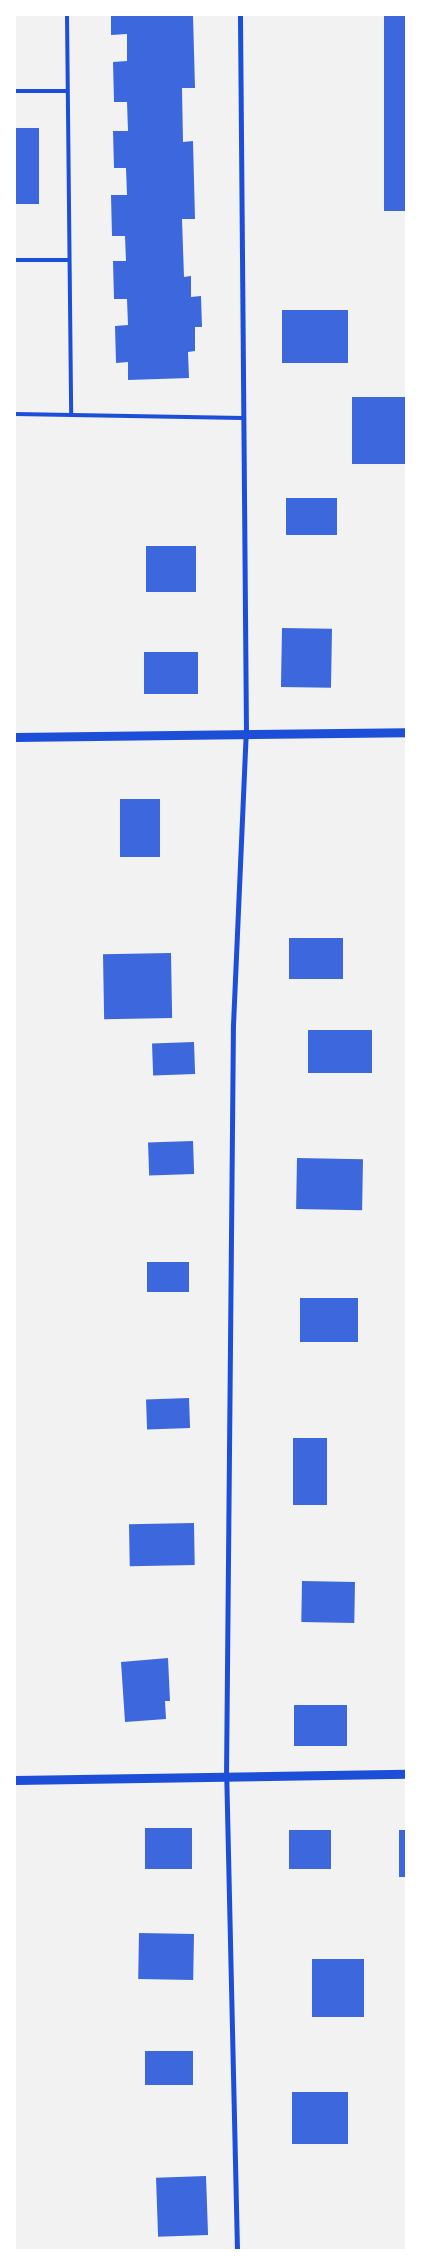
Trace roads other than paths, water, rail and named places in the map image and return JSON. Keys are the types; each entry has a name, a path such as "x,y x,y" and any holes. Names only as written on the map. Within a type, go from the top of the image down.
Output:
{"street":[{"path":"237,2250 226,1777 233,1025 246,733 240,15"},
{"path":"15,737 406,732"},
{"path":"15,1780 406,1774"}],"lane":[{"path":"67,15 71,415"},
{"path":"15,91 68,91"},
{"path":"15,260 69,260"},
{"path":"15,414 243,418"}]}
